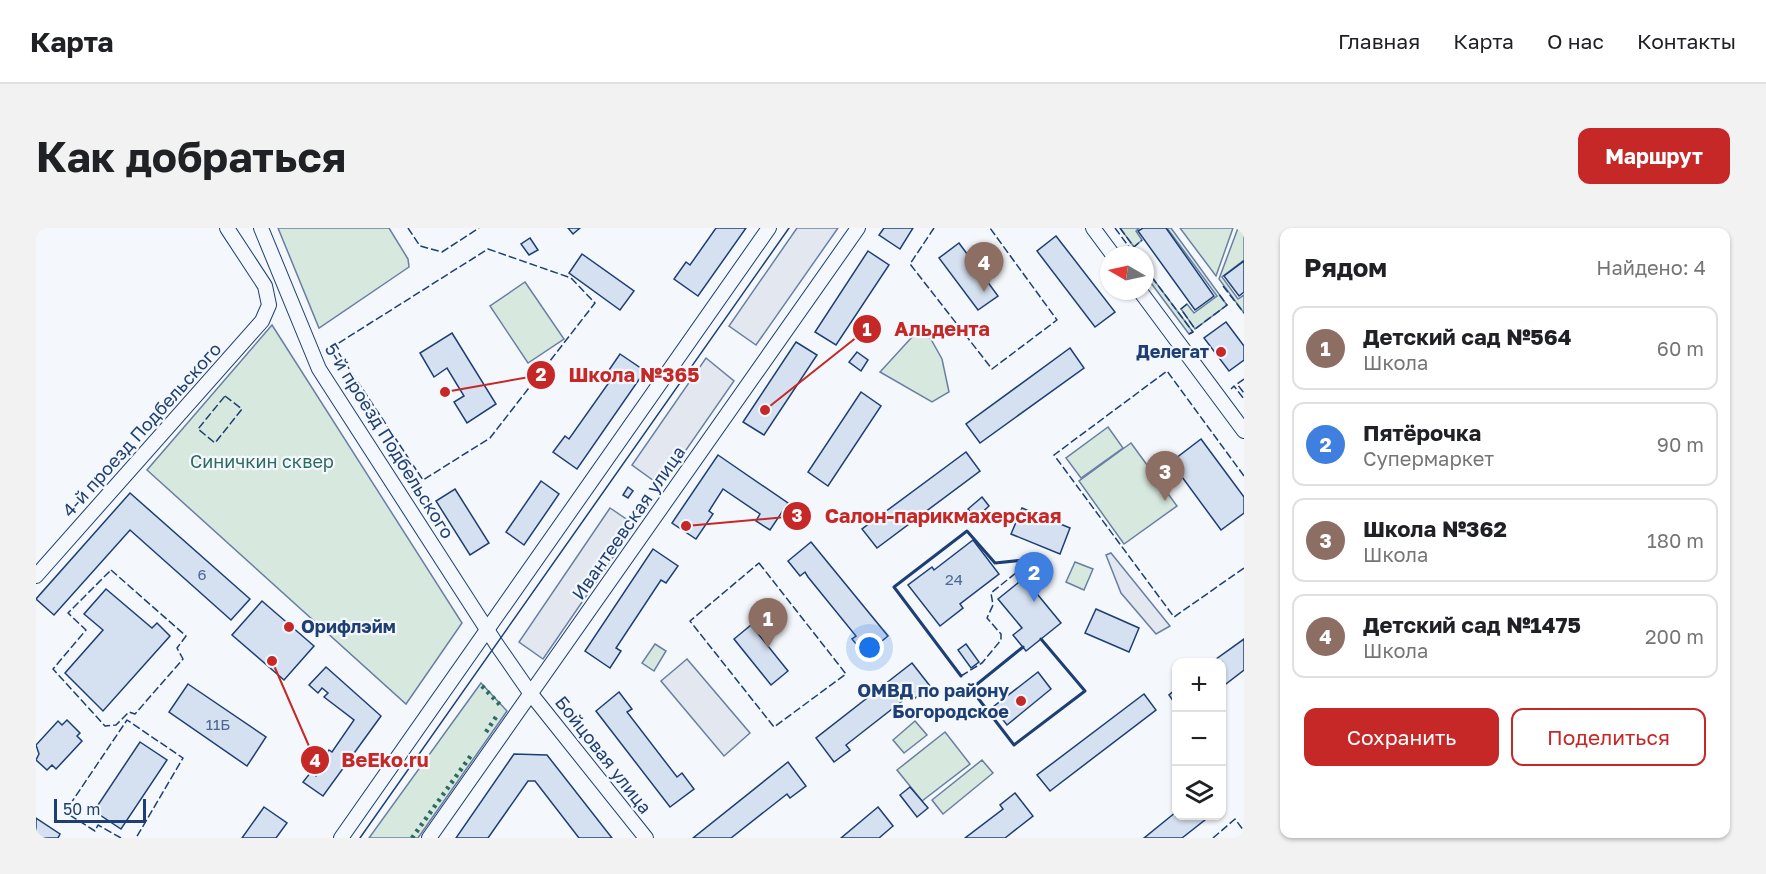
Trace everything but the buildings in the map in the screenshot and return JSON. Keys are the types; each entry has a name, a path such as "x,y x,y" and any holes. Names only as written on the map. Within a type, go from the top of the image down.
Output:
{"street":[{"name":"4-й проезд Подбельского","path":"36,576 260,324 269,304 266,286 227,228"},
{"name":"5-й проезд Подбельского","path":"261,228 319,369 487,631 531,694"},
{"path":"341,838 769,228"},
{"name":"Ивантеевская улица","path":"429,838 858,228"},
{"path":"1093,228 1106,246"},
{"path":"1147,300 1244,431"},
{"name":"Бойцовая улица","path":"531,694 646,838"}],"green space":[{"path":"278,228 389,228 408,259 409,267 319,328"},
{"path":"1120,228 1139,228 1136,231 1142,240 1133,246"},
{"path":"1167,228 1171,228 1227,305 1195,329 1181,309 1187,304 1194,313 1217,296"},
{"path":"1180,228 1233,228 1216,276"},
{"path":"1238,228 1244,228 1244,260 1222,277 1238,299 1244,295 1244,313 1219,279"},
{"path":"1154,280 1193,332 1189,334 1154,287"},
{"path":"525,282 564,339 528,363 490,306"},
{"name":"Синичкин сквер","path":"272,325 462,623 406,704 147,470"},
{"path":"923,325 942,359 949,392 932,402 880,372"},
{"path":"1108,427 1123,448 1081,478 1066,458"},
{"path":"1131,443 1177,506 1124,544 1079,481"},
{"path":"1075,562 1093,569 1084,590 1066,582"},
{"path":"655,644 666,651 654,671 642,663"},
{"path":"481,683 507,711 418,838 369,838"},
{"path":"915,721 927,735 904,753 893,740"},
{"path":"945,732 970,764 922,801 897,770"},
{"path":"982,760 993,773 943,814 932,800"}],"shaded area":[{"path":"797,228 838,228 756,345 729,326"},
{"path":"706,358 734,381 661,486 632,465"},
{"path":"610,508 635,525 543,659 519,642"},
{"path":"1111,553 1170,626 1156,634 1121,593 1106,555"},
{"path":"687,659 750,733 724,756 661,681"}],"tram line":[{"path":"360,838 789,228"}],"hedge":[{"path":"482,686 501,706"},
{"path":"486,732 496,717"},
{"path":"412,838 472,754"}],"fence":[{"path":"408,228 420,246 442,252 479,228"},
{"path":"934,228 910,264 992,369 1057,320 990,228"},
{"path":"1115,228 1128,246"},
{"path":"1120,228 1134,247 1142,240"},
{"path":"488,249 571,278 595,303 490,438 423,480 334,346 488,249"},
{"path":"1154,280 1193,332 1189,334"},
{"path":"1223,286 1244,313"},
{"path":"1187,304 1181,309 1195,329 1227,305 1218,293"},
{"path":"1244,476 1167,371 1054,455 1174,617 1244,568"},
{"path":"1244,379 1237,384 1244,393"},
{"path":"1231,389 1234,386 1244,399"},
{"path":"225,396 242,409 215,443 198,429 225,396"},
{"path":"759,563 846,674 774,727 690,621 759,563"},
{"path":"961,676 982,663 1001,640 1001,634 987,618 993,605 991,593 1027,564"},
{"path":"111,570 186,636 177,648 183,659 135,714 129,712 116,725 105,726 53,669 86,630 68,613 111,570"},
{"path":"121,838 98,825 95,831 65,812 127,720 183,758 136,838"},
{"path":"1213,838 1235,819 1244,831"}],"wall":[{"path":"961,676 894,587 967,531 995,563 1024,560 1027,564"},
{"path":"1023,647 971,689 1014,745 1085,691 1041,639"}],"place":[{"name":"Детский сад №1475","path":"984,292"},
{"name":"Делегат","path":"1221,352"},
{"name":"Школа №365","path":"445,392"},
{"name":"Альдента","path":"765,410"},
{"name":"Школа №362","path":"1165,501"},
{"name":"Салон-парикмахерская","path":"686,526"},
{"name":"Пятёрочка","path":"1034,602"},
{"name":"Орифлэйм","path":"289,627"},
{"name":"Детский сад №564","path":"768,648"},
{"name":"BeEko.ru","path":"272,661"},
{"name":"ОМВД по району Богородское","path":"1021,701"}]}
